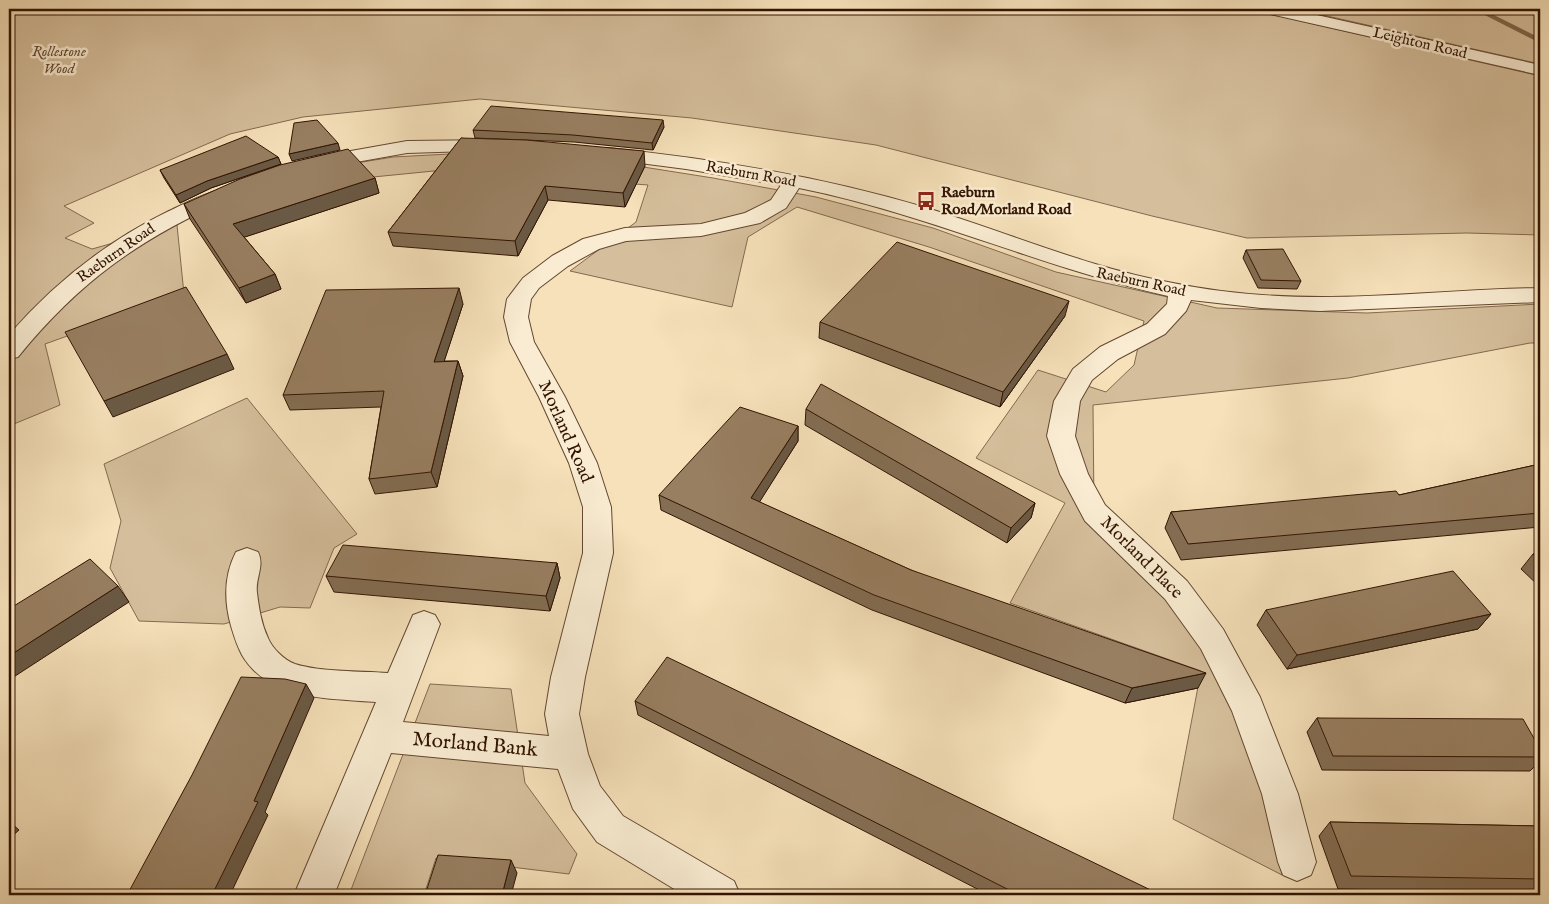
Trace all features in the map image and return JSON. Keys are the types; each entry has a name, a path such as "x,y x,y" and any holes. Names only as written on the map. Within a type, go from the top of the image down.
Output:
{"street":[{"name":"Leighton Road","path":"1270,9 1540,70"},
{"path":"298,168 407,148 448,145 509,146"},
{"name":"Raeburn Road","path":"586,152 748,172 793,182 917,212 1088,270 1181,292 1270,302 1337,304 1540,295"},
{"name":"Morland Road","path":"720,895 610,828 586,797 570,754 562,714 568,677 598,553 597,507 583,463 552,397 522,342 516,317 519,298 531,283 544,272 590,244 625,235 701,230 752,218 779,204 793,182"},
{"name":"Raeburn Road","path":"9,351 28,326 72,284 109,255 148,229 241,187"},
{"name":"Morland Place","path":"1181,292 1178,306 1156,329 1109,353 1082,375 1067,401 1061,436 1074,474 1096,513 1176,590 1212,639 1248,708 1280,794 1297,862"},
{"path":"247,560 241,588 245,618 254,646 269,665 288,677 322,683 399,689"},
{"path":"314,895 424,624"},
{"name":"Morland Bank","path":"380,736 570,754"}],"green space":[{"name":"Rollestone Wood","path":"9,9 1248,9 1540,76 1540,235 1467,233 1247,238 1152,216 876,145 692,118 480,99 303,117 230,134 64,206 94,223 65,238 92,249 177,225 184,294 45,344 60,405 9,426"},
{"path":"1296,9 1540,9 1540,64"},
{"path":"487,152 599,160 816,197 933,228 1056,272 1217,308 1367,313 1540,304 1540,343 1530,343 1348,378 1093,405 1094,510 1252,690 1282,875 1173,819 1201,671 1010,603 1065,503 976,458 1038,370 1106,392 1134,365 1144,321 929,247 797,207 748,237 732,307 570,271 636,222 648,185 444,170 363,178 344,165 393,157"},
{"path":"247,398 357,534 334,548 310,608 280,607 224,624 139,621 110,568 121,521 104,464"},
{"path":"430,684 511,689 525,783 577,854 569,874 436,858 424,895 349,895"}],"building":[{"path":"491,106 663,120 652,143 573,135 473,130"},
{"path":"317,120 338,143 289,154 294,123"},
{"path":"246,136 278,157 207,181 176,195 160,170"},
{"path":"461,138 526,140 644,151 623,193 545,186 515,241 388,232"},
{"path":"348,149 375,178 233,224 275,274 239,288 184,204 240,179 280,165"},
{"path":"897,242 1069,301 1003,392 820,322"},
{"path":"1283,249 1301,281 1261,280 1246,250"},
{"path":"186,287 227,354 104,401 65,332"},
{"path":"459,288 434,362 458,361 431,472 369,479 384,391 283,395 326,290"},
{"path":"821,384 1035,503 1011,528 806,409"},
{"path":"740,407 798,426 751,498 911,570 1206,673 1132,688 874,595 659,495"},
{"path":"1540,464 1540,513 1188,544 1171,512 1396,491 1399,495"},
{"path":"343,545 557,563 546,596 326,576"},
{"path":"1540,553 1540,560 1533,554"},
{"path":"90,559 118,586 9,656 9,609"},
{"path":"1453,571 1491,614 1297,655 1266,610"},
{"path":"667,657 1161,895 1019,895 635,701"},
{"path":"241,677 285,679 306,684 254,801 258,802 212,895 127,895 192,775"},
{"path":"1317,718 1523,719 1540,749 1540,757 1333,756"},
{"path":"1330,822 1540,826 1540,879 1351,876"},
{"path":"438,855 511,860 502,895 425,895"}],"waterway":[{"path":"1477,9 1540,41"}],"place":[{"name":"Raeburn Road/Morland Road","path":"926,201"}]}
